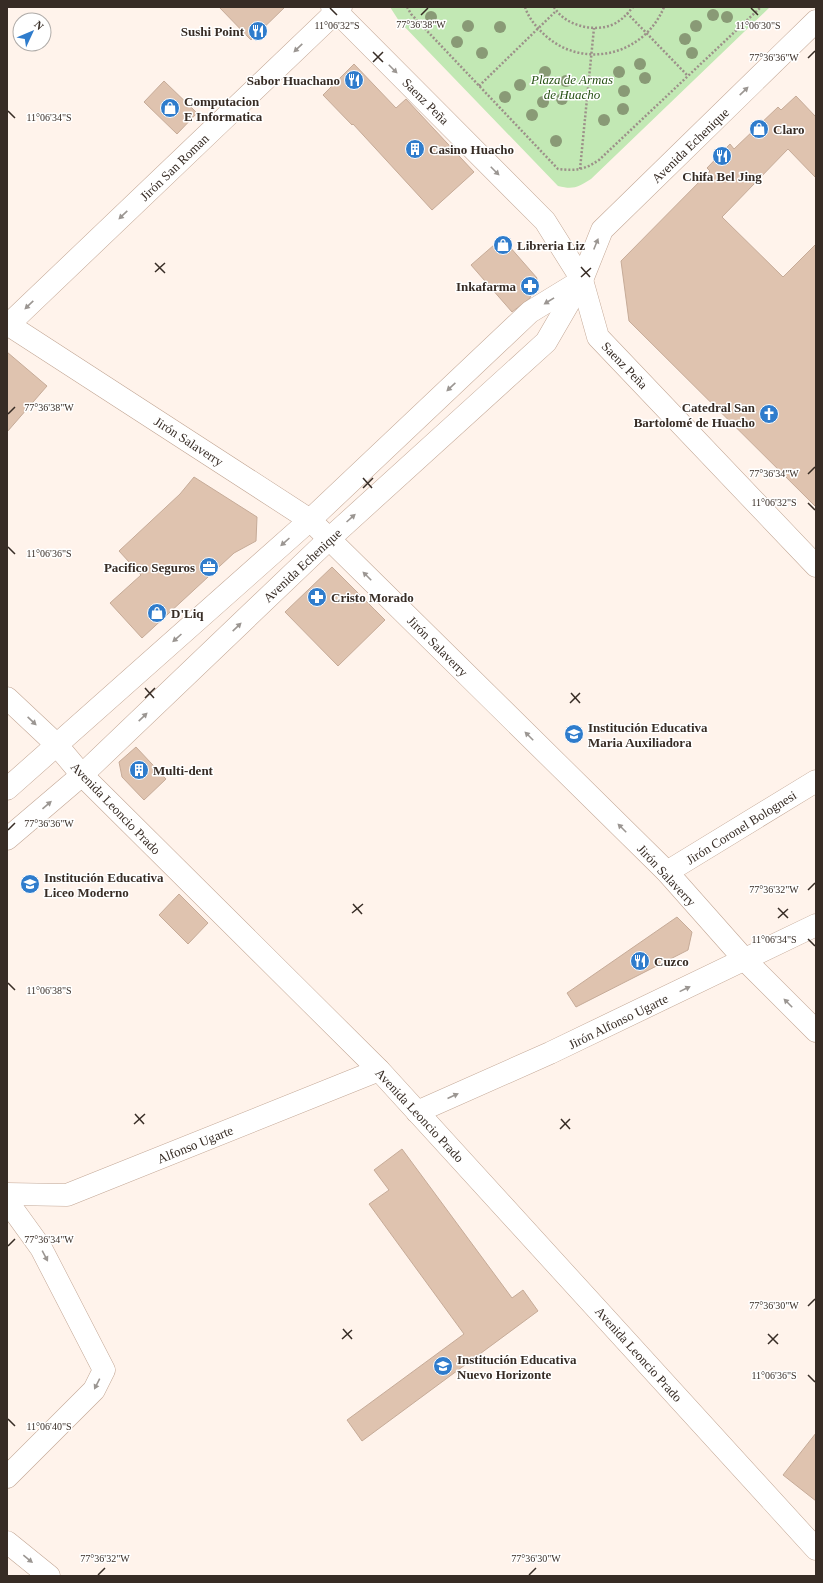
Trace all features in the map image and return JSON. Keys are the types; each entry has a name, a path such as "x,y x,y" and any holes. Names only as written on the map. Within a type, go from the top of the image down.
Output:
{"street":[{"name":"Saenz Peña","path":"336,8 544,221 582,280 598,337 816,566"},
{"name":"Jirón San Roman","path":"8,325 336,8"},
{"name":"Avenida Echenique","path":"7,839 82,775 329,539 546,342 582,280 602,230 816,21"},
{"path":"7,788 310,520 530,312 582,280"},
{"name":"Jirón Salaverry","path":"8,325 310,520 667,872 745,960 816,1031"},
{"name":"Avenida Leoncio Prado","path":"7,698 56,744 82,775 379,1070 816,1549"},
{"name":"Jirón Coronel Bolognesi","path":"667,872 816,781"},
{"name":"Jirón Alfonso Ugarte","path":"417,1112 550,1053 816,925"},
{"name":"Alfonso Ugarte","path":"7,1194 67,1195 379,1070"},
{"path":"7,1201 41,1248 104,1370 94,1390 7,1477"},
{"path":"7,1542 50,1576"}],"path":[{"path":"407,7 411,14 558,169 573,171 587,168 598,160 761,7"},
{"path":"525,7 538,29 554,42 572,52 591,55 612,53 631,46 648,34 660,18 664,7"},
{"path":"554,7 556,11 568,20 582,27 594,28 613,24 633,7"},
{"path":"480,86 556,11"},
{"path":"627,13 688,76"},
{"path":"580,169 594,28"}],"green space":[{"name":"Plaza de Armas de Huacho","path":"390,7 770,7 591,179 579,186 568,188 558,186 399,21"}],"building":[{"path":"219,7 285,7 251,40"},
{"name":"Casino Huacho","path":"354,64 396,108 406,99 474,172 432,210 353,124 352,125 323,95"},
{"name":"Computacion E Informatica","path":"164,81 197,113 177,134 144,102"},
{"name":"Catedral San Bartolomé de Huacho","path":"796,96 816,117 816,178 788,149 722,217 783,277 816,244 816,507 629,321 621,261 710,171 707,168 730,144 734,149 778,107 781,110"},
{"path":"502,238 537,278 530,298 512,312 471,265"},
{"path":"7,352 47,386 7,432"},
{"path":"194,477 257,517 256,541 234,553 142,638 110,603 141,575 119,551 180,494"},
{"path":"332,567 385,620 338,666 285,612"},
{"name":"Multi-dent","path":"136,747 166,779 144,800 122,777 119,762"},
{"path":"179,894 208,923 188,944 159,915"},
{"name":"Cuzco","path":"677,917 692,932 688,950 576,1007 567,993"},
{"path":"402,1149 512,1298 523,1290 538,1311 362,1441 347,1420 464,1334 369,1204 389,1190 374,1170"},
{"path":"816,1433 816,1501 783,1475"}],"place":[{"name":"Sushi Point","path":"258,31"},
{"name":"Sabor Huachano","path":"354,80"},
{"name":"Computacion E Informatica","path":"170,108"},
{"name":"Claro","path":"759,129"},
{"name":"Casino Huacho","path":"415,149"},
{"name":"Chifa Bel Jing","path":"722,156"},
{"name":"Libreria Liz","path":"503,245"},
{"name":"Inkafarma","path":"530,286"},
{"name":"Catedral San Bartolomé de Huacho","path":"769,414"},
{"name":"Pacifico Seguros","path":"209,567"},
{"name":"Cristo Morado","path":"317,597"},
{"name":"D'Liq","path":"157,613"},
{"name":"Institución Educativa Maria Auxiliadora","path":"574,734"},
{"name":"Multi-dent","path":"139,770"},
{"name":"Institución Educativa Liceo Moderno","path":"30,884"},
{"name":"Cuzco","path":"640,961"},
{"name":"Institución Educativa Nuevo Horizonte","path":"443,1366"}]}
